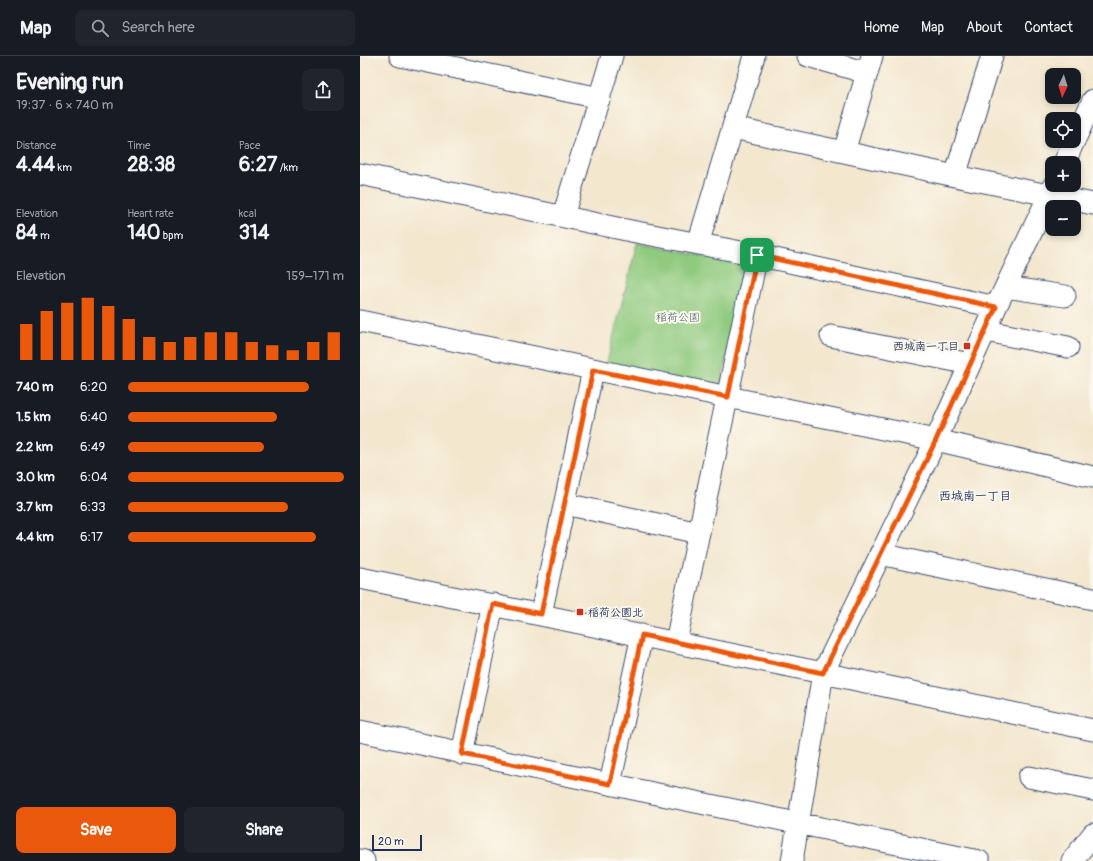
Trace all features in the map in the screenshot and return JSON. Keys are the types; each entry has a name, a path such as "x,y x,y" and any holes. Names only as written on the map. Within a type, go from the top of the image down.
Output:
{"street":[{"path":"400,56 600,98"},
{"path":"563,216 612,56"},
{"path":"698,244 754,56"},
{"path":"808,56 870,65 844,152"},
{"path":"955,176 992,56"},
{"path":"1067,156 1093,100"},
{"path":"733,128 955,176 1045,189"},
{"path":"360,174 631,231 757,255 996,307"},
{"path":"792,861 823,673 936,440 996,307 1051,192"},
{"path":"1058,192 1093,204"},
{"path":"676,642 757,255"},
{"path":"1006,287 1065,296"},
{"path":"360,321 936,440 1093,477"},
{"path":"986,331 1068,347"},
{"path":"831,336 970,364"},
{"path":"541,614 593,370"},
{"path":"565,504 699,533"},
{"path":"880,554 1093,599"},
{"path":"360,578 493,604 1093,730"},
{"path":"462,754 493,604"},
{"path":"610,784 642,635"},
{"path":"360,731 462,754 798,822 979,861"},
{"path":"1029,777 1093,790"},
{"path":"1072,861 1093,834"},
{"path":"360,860 364,861"}],"green space":[{"name":"稲荷公園","path":"637,243 739,263 746,276 721,383 712,385 606,366"}],"place":[{"name":"西城南一丁目","path":"967,346"},
{"name":"稲荷公園北","path":"580,612"}],"district":[{"name":"西城南一丁目","path":"975,496"}],"route":[{"path":"757,255 996,307 936,440 823,673 642,635 610,784 462,754 493,604 541,614 593,370 728,397 757,255"}]}
